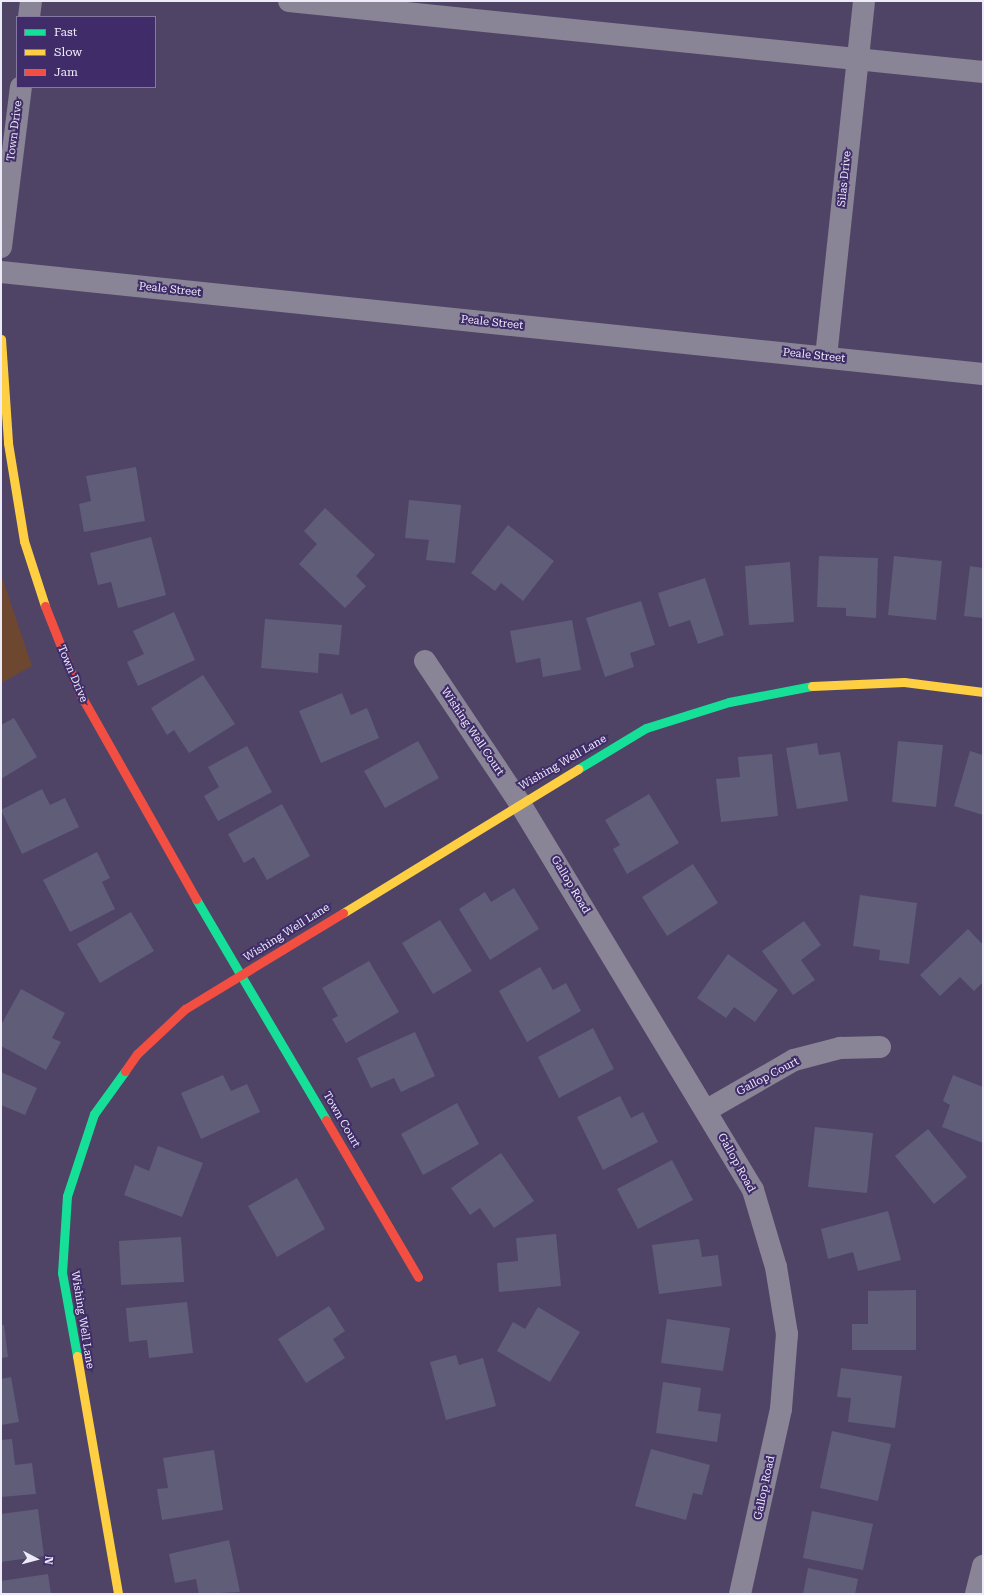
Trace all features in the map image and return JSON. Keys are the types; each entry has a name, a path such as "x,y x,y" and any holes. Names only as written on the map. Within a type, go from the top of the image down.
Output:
{"street":[{"path":"29,16 31,1"},
{"path":"289,1 858,61 983,72"},
{"name":"Silas Drive","path":"826,358 864,1"},
{"name":"Town Drive","path":"1,246 21,88"},
{"name":"Peale Street","path":"1,272 983,374"},
{"name":"Town Drive","path":"1,339 8,443 24,541 48,617 79,692 116,763 243,974"},
{"name":"Wishing Well Court","path":"424,661 520,802"},
{"name":"Wishing Well Lane","path":"118,1594 62,1273 67,1196 94,1114 137,1054 185,1009 520,802 646,728 729,702 814,686 904,682 983,692"},
{"name":"Gallop Road","path":"520,802 707,1110 753,1190 776,1267 787,1334 781,1408 740,1594"},
{"name":"Town Court","path":"243,974 418,1277"},
{"name":"Gallop Court","path":"707,1110 794,1060 840,1048 880,1047"},
{"path":"976,1594 983,1566"}],"shaded area":[{"path":"1,574 32,666 1,683"}],"building":[{"path":"136,467 145,521 84,532 79,504 91,501 86,476"},
{"path":"409,500 461,505 455,563 426,560 429,540 405,538"},
{"path":"325,508 375,555 356,576 366,586 345,608 299,564 317,544 304,531"},
{"path":"508,525 554,561 523,601 501,583 495,591 471,573"},
{"path":"151,537 166,595 118,608 111,582 98,585 90,553"},
{"path":"819,556 878,558 876,618 846,616 846,608 817,607"},
{"path":"894,556 942,561 936,620 888,615"},
{"path":"790,562 794,622 749,625 745,566"},
{"path":"970,566 983,568 983,618 964,616"},
{"path":"705,578 724,635 698,644 690,620 669,627 658,593"},
{"path":"641,601 655,645 630,653 634,667 605,677 586,618"},
{"path":"174,612 195,660 138,686 127,662 144,654 133,631"},
{"path":"265,619 342,625 339,655 319,653 318,673 261,668"},
{"path":"572,620 581,670 543,677 540,658 516,663 510,631"},
{"path":"203,675 235,724 189,753 174,730 167,735 151,708"},
{"path":"342,693 351,715 367,708 379,738 321,763 299,711"},
{"path":"14,718 37,757 1,779 1,725"},
{"path":"418,741 439,778 385,808 364,771"},
{"path":"898,741 943,745 936,807 892,802"},
{"path":"817,743 819,755 840,752 848,801 797,809 786,748"},
{"path":"247,746 272,792 218,821 204,796 219,787 208,767"},
{"path":"970,751 983,755 983,815 954,806"},
{"path":"772,754 778,816 721,822 716,779 740,777 738,757"},
{"path":"42,789 50,805 65,798 79,827 22,854 1,810"},
{"path":"649,794 679,843 627,874 613,849 620,845 605,820"},
{"path":"282,804 310,856 267,880 254,857 244,863 228,834"},
{"path":"97,852 110,878 102,882 115,909 70,932 43,880"},
{"path":"693,864 718,903 667,936 642,897"},
{"path":"514,888 539,929 490,960 459,909 485,892 491,902"},
{"path":"860,895 917,903 909,964 879,960 880,950 853,946"},
{"path":"131,912 154,951 100,983 77,944"},
{"path":"440,920 472,971 433,994 402,943"},
{"path":"804,921 821,945 801,960 815,980 793,995 762,951"},
{"path":"968,929 983,945 983,982 974,991 960,977 940,996 920,975"},
{"path":"728,954 778,990 755,1022 734,1007 726,1018 697,998"},
{"path":"369,961 399,1012 346,1043 332,1019 338,1016 322,988"},
{"path":"540,967 553,990 566,983 581,1011 527,1042 499,991"},
{"path":"21,989 65,1013 52,1038 61,1042 46,1070 1,1046 1,1025"},
{"path":"593,1028 614,1069 559,1098 538,1057"},
{"path":"415,1032 435,1076 401,1092 394,1078 371,1088 357,1058"},
{"path":"1,1072 37,1088 25,1115 1,1105"},
{"path":"223,1075 231,1091 247,1084 260,1112 201,1139 181,1093"},
{"path":"953,1075 983,1087 983,1143 942,1127 950,1105 943,1101"},
{"path":"620,1096 631,1118 643,1112 658,1142 603,1170 577,1117"},
{"path":"457,1103 479,1144 423,1175 401,1134"},
{"path":"815,1127 873,1133 867,1193 808,1187"},
{"path":"928,1129 967,1177 934,1204 895,1156"},
{"path":"158,1146 203,1163 182,1217 124,1195 135,1165 149,1171"},
{"path":"501,1153 534,1201 494,1228 480,1208 470,1215 451,1188"},
{"path":"672,1160 693,1200 638,1229 617,1189"},
{"path":"297,1178 325,1229 277,1257 248,1206"},
{"path":"888,1211 901,1260 858,1271 853,1252 828,1259 821,1229"},
{"path":"556,1234 561,1286 499,1292 497,1263 518,1261 516,1238"},
{"path":"181,1237 184,1282 121,1285 119,1241"},
{"path":"699,1239 702,1257 718,1255 722,1286 659,1294 652,1245"},
{"path":"916,1290 916,1350 852,1350 852,1324 868,1324 868,1291"},
{"path":"187,1302 193,1353 149,1358 147,1340 129,1342 126,1308"},
{"path":"329,1306 345,1331 333,1339 345,1358 306,1383 278,1339"},
{"path":"538,1307 580,1332 550,1382 497,1351 513,1322 525,1329"},
{"path":"667,1319 730,1328 723,1371 661,1363"},
{"path":"1,1325 4,1325 8,1357 1,1358"},
{"path":"456,1355 459,1365 483,1358 496,1406 446,1420 430,1362"},
{"path":"841,1368 902,1376 895,1428 848,1422 851,1398 837,1397"},
{"path":"11,1377 19,1422 1,1425 1,1379"},
{"path":"663,1382 701,1388 698,1411 721,1414 717,1442 656,1433"},
{"path":"832,1431 891,1444 878,1501 820,1488"},
{"path":"12,1439 15,1465 32,1463 36,1494 1,1497 1,1440"},
{"path":"651,1449 710,1465 702,1495 693,1493 686,1520 635,1506"},
{"path":"214,1450 223,1510 162,1520 157,1489 168,1488 163,1458"},
{"path":"38,1509 44,1556 1,1562 1,1514"},
{"path":"812,1511 873,1524 863,1570 803,1558"},
{"path":"229,1540 240,1592 199,1594 196,1579 175,1583 169,1554"},
{"path":"808,1568 858,1579 855,1594 803,1594"},
{"path":"48,1574 51,1594 1,1594 1,1581"}],"traffic: fast":[{"path":"578,769 646,728 729,702 812,686"},
{"path":"196,899 326,1120"},
{"path":"77,1356 62,1273 67,1196 94,1114 125,1071"}],"traffic: slow":[{"path":"1,339 8,443 24,541 45,606"},
{"path":"812,686 904,682 983,692"},
{"path":"343,913 578,769"},
{"path":"77,1356 118,1594"}],"traffic: jam":[{"path":"45,606 79,692 196,899"},
{"path":"125,1071 137,1054 185,1009 343,913"},
{"path":"326,1120 418,1277"}]}
